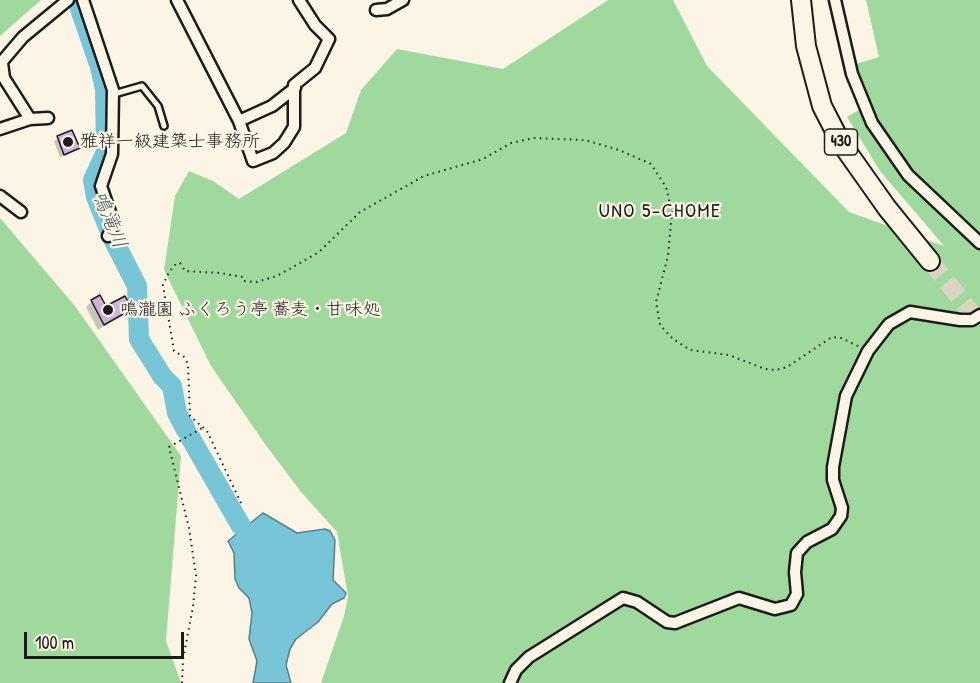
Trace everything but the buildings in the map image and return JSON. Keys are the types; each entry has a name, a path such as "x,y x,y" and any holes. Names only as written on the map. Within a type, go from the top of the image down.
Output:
{"highway":[{"name":"430","path":"801,0 806,46 822,106 841,143 887,208 930,261"}],"street":[{"path":"30,119 4,78 1,64 23,37 68,0"},
{"path":"83,0 105,62 113,95 112,154 101,186 114,224 110,232"},
{"path":"177,0 239,121 253,160 273,153 284,143 294,127 294,85 315,68 329,39 315,25 299,0"},
{"path":"376,10 387,9 403,0"},
{"path":"835,0 852,74 872,123 908,175 980,243"},
{"path":"239,121 272,106 295,88"},
{"path":"0,129 30,119 48,118"},
{"path":"0,196 21,212"},
{"path":"510,683 516,670 529,657 623,598 637,602 667,622 675,623 739,598 775,609 791,605 797,594 795,572 797,553 807,542 832,529 841,516 833,480 833,467 846,396 868,351 889,324 910,312 960,320 972,320 980,315"}],"lane":[{"path":"113,95 142,86 158,106 164,126"}],"path":[{"path":"241,502 204,427 190,416 188,364 184,357 174,351 163,285 176,264 180,263 185,271 220,273 242,277 243,281 256,282 277,276 319,252 360,212 424,176 475,162 504,146 534,138 585,140 619,150 651,164 666,186 672,212 668,256 656,302 660,325 673,339 690,350 729,355 765,369 776,370 787,367 832,337 841,338 868,351"},
{"path":"182,683 183,659 193,607 196,575 189,528 169,447 204,427"}],"green space":[{"path":"0,0 41,0 0,36"},
{"path":"608,0 673,0 707,66 849,212 944,246 880,171 847,117 869,104 856,64 879,57 866,0 980,0 980,683 321,683 344,616 348,596 337,532 301,492 211,366 164,270 175,196 189,171 213,181 239,199 346,133 361,90 397,49 503,69"},
{"path":"0,218 75,306 181,456 166,641 181,683 0,683"}],"water":[{"path":"263,513 297,533 325,529 330,531 335,540 333,580 346,593 344,598 332,604 318,622 296,639 290,649 286,665 291,683 253,683 257,661 249,639 252,613 249,598 239,588 235,579 234,553 228,541"}],"waterway":[{"name":"鳴滝川","path":"77,0 100,67 105,89 106,152 93,180 96,197 113,239 137,286 139,339 162,376 172,386 177,413 186,430"},
{"name":"鳴滝川","path":"190,437 241,526"}],"tunnel":[{"path":"930,261 980,323"}],"place":[{"name":"雅祥一級建築士事務所","path":"68,142"},
{"name":"鳴瀧園 ふくろう亭 蕎麦・甘味処","path":"108,310"}],"district":[{"name":"UNO 5-CHOME","path":"660,212"}]}
